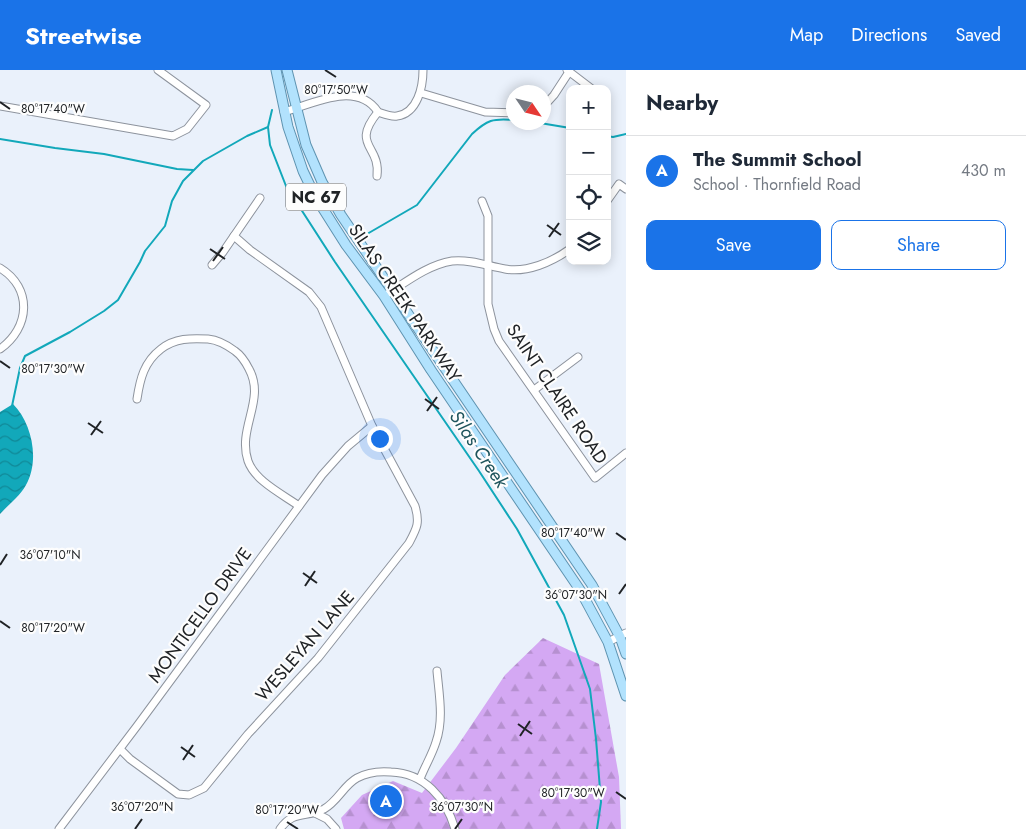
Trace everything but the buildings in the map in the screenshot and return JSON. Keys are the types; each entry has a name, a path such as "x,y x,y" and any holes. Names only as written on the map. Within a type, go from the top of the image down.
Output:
{"main road":[{"name":"SILAS CREEK PARKWAY","path":"276,70 284,112 303,171 315,196 346,244 384,296 431,370 565,567 594,613 608,642 626,696"},
{"name":"SILAS CREEK PARKWAY","path":"287,70 306,145 322,182 341,215 592,585 623,635 626,654"}],"street":[{"path":"0,106 170,136 187,129 206,105 158,70"},
{"path":"284,112 334,97 346,96 364,100 373,105 378,112 390,116 400,116 409,110 421,93 422,70"},
{"path":"551,98 568,71 587,85"},
{"path":"421,93 485,112 506,113"},
{"path":"377,176 377,163 365,135 367,127 378,112"},
{"path":"611,195 619,184 626,189"},
{"path":"212,265 260,198"},
{"name":"SAINT CLAIRE ROAD","path":"482,201 488,216 488,304 494,329 508,354 595,478 626,453"},
{"path":"234,236 250,250 309,292 321,307 372,426"},
{"path":"384,296 439,264 453,261 513,270 531,268 566,251"},
{"path":"0,268 18,286 23,298 24,311 21,325 14,336 0,349"},
{"path":"137,399 142,372 152,356 175,340 194,338 216,339 233,349 242,356 254,378 255,396 246,428 245,448 249,463 265,482 298,506"},
{"path":"534,390 578,357"},
{"name":"MONTICELLO DRIVE","path":"59,829 322,474 348,446 372,426"},
{"name":"WESLEYAN LANE","path":"120,749 178,794 190,795 204,788 248,734 318,658 410,544 418,528 415,506 372,426"},
{"path":"608,642 623,635"},
{"path":"420,778 431,757 440,730 441,714 437,671"},
{"path":"280,829 292,817 328,806 357,778 382,771 398,772 420,778 434,789 455,829"},
{"path":"313,812 327,819 336,829"}],"green space":[{"path":"543,638 599,664 619,777 621,829 344,829 341,818 362,795 393,781 422,793 456,748 505,675"}],"water":[{"path":"13,404 20,412 29,431 32,442 33,464 24,489 0,514 0,412"}],"waterway":[{"name":"Silas Creek","path":"272,110 268,127 270,145 286,186 335,262 517,529 564,615 590,689 601,802 597,829"},
{"path":"367,234 417,205 472,134 491,121 506,119"},
{"path":"551,125 566,127"},
{"path":"12,406 20,368 25,356 70,332 118,300 145,251 165,226 172,201 183,181 203,161 247,136 268,127"},
{"path":"611,137 626,134"},
{"path":"0,139 104,154 177,169 193,170"}],"place":[{"name":"The Summit School","path":"386,801"}]}
